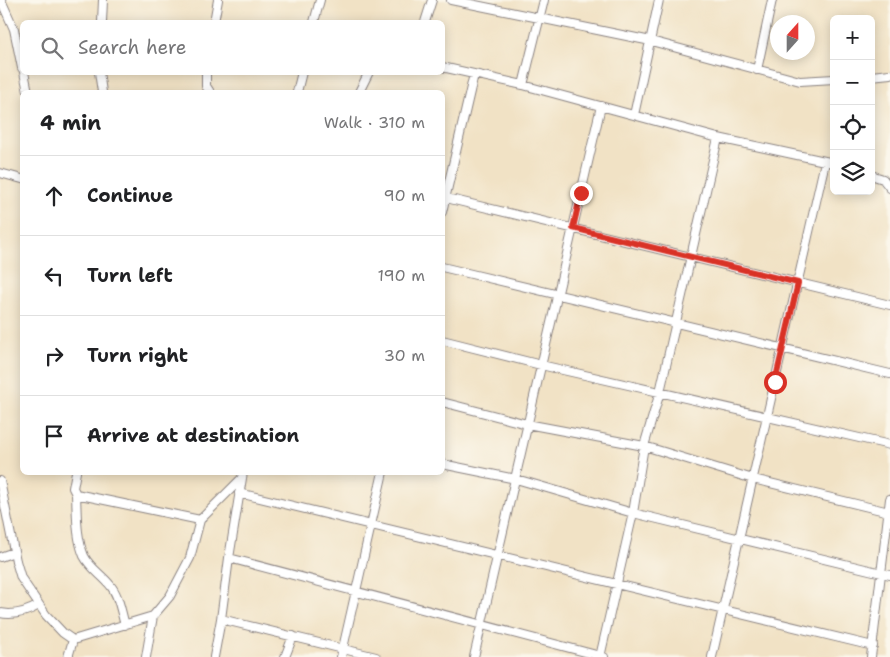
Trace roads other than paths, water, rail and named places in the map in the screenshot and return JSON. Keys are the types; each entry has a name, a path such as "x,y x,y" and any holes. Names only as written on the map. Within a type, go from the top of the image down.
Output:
{"street":[{"path":"1,0 20,48"},
{"path":"102,20 103,0"},
{"path":"214,20 218,0"},
{"path":"315,20 320,0"},
{"path":"427,20 432,0"},
{"path":"450,0 651,41 800,82 830,79"},
{"path":"524,85 544,0"},
{"path":"634,114 659,0"},
{"path":"757,70 772,0"},
{"path":"445,68 524,85 718,138 830,162 798,283 712,657"},
{"path":"445,193 474,74"},
{"path":"875,76 890,74"},
{"path":"25,75 28,90"},
{"path":"99,75 102,90"},
{"path":"206,75 206,86 209,90"},
{"path":"298,90 301,75"},
{"path":"360,90 368,75"},
{"path":"474,657 601,106"},
{"path":"229,558 602,657 633,512 644,446 660,392 718,138"},
{"path":"0,173 20,177"},
{"path":"875,176 883,179 889,185"},
{"path":"445,197 890,305"},
{"path":"445,268 890,374"},
{"path":"445,341 541,365 890,445"},
{"path":"445,403 527,424 644,446 753,479 889,512"},
{"path":"445,465 516,479 739,539 881,574 890,574"},
{"path":"75,475 73,488 76,494 77,521 85,556 91,566 112,587 125,625"},
{"path":"214,657 242,475"},
{"path":"146,657 154,616 170,596 190,558 200,520 242,475"},
{"path":"342,653 382,475"},
{"path":"0,481 21,578 39,605 63,633 73,640"},
{"path":"240,493 873,646"},
{"path":"76,494 200,520"},
{"path":"872,657 881,574 888,539 890,499"},
{"path":"0,557 14,552"},
{"path":"0,613 9,615 28,612 39,605"},
{"path":"73,640 154,616"},
{"path":"221,619 292,636 342,653 376,657"},
{"path":"285,657 292,636"},
{"path":"68,657 73,640"}]}
